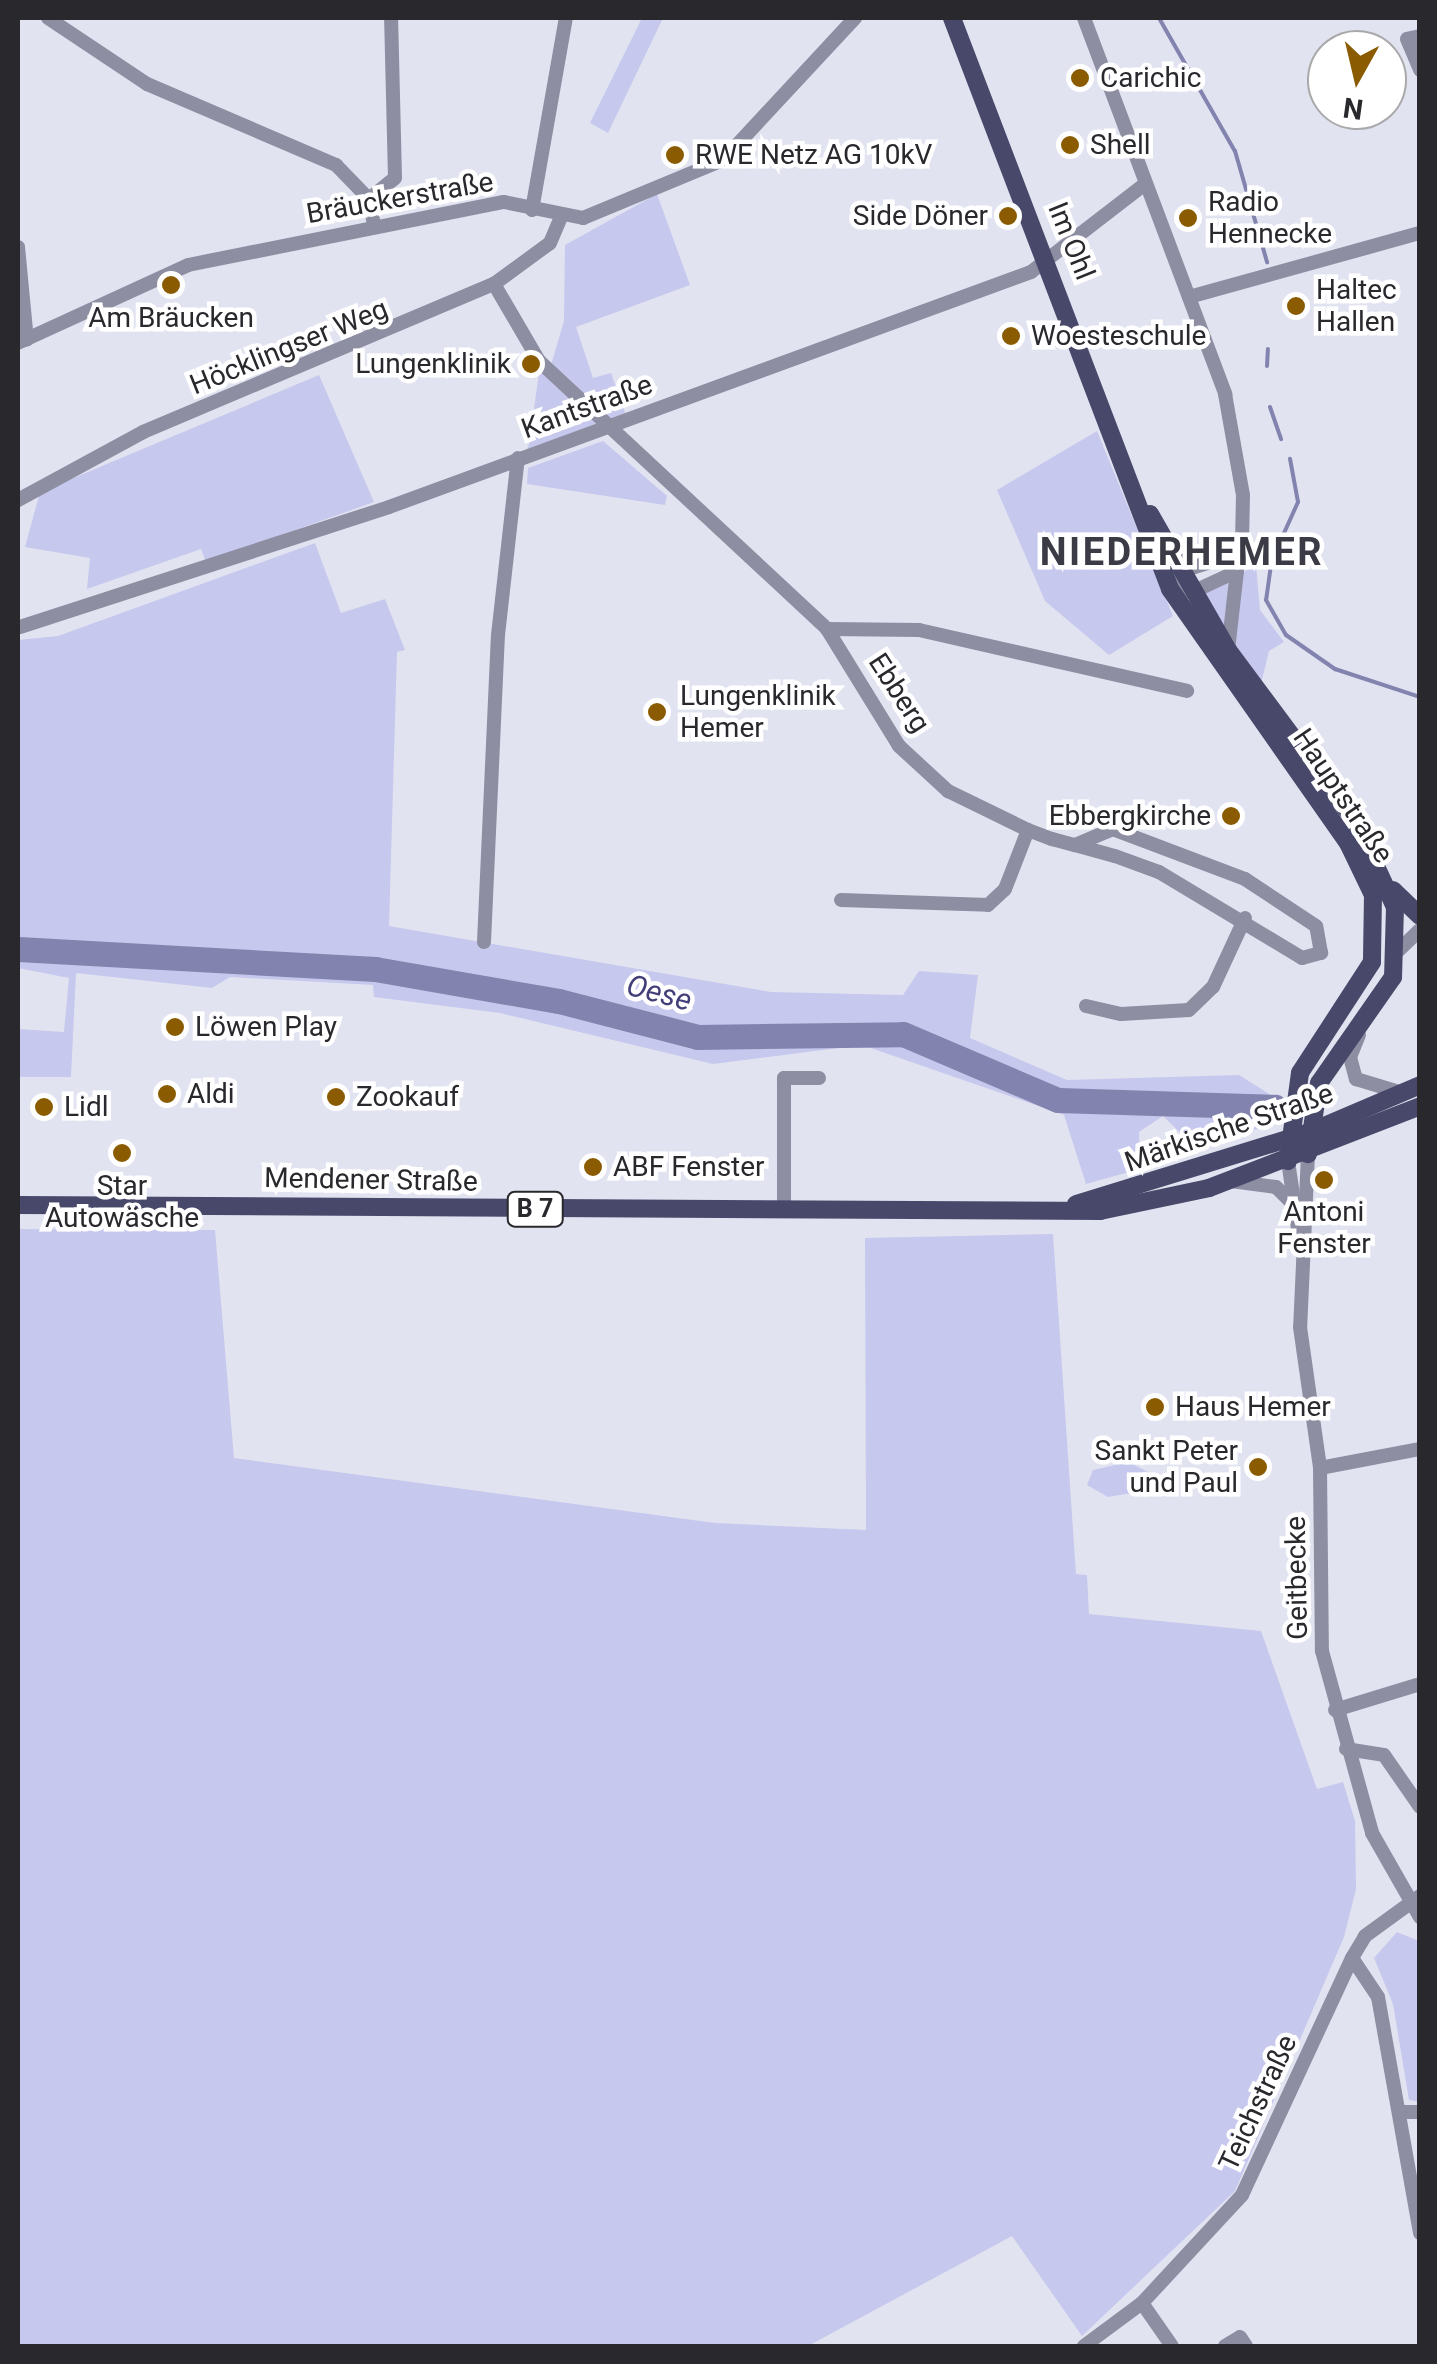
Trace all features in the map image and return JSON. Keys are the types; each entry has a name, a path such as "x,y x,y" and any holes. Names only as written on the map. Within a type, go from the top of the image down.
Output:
{"main road":[{"name":"Im Ohl","path":"952,18 1051,261 1170,588"},
{"name":"Im Ohl","path":"1133,486 1182,571"},
{"name":"Hauptstraße","path":"1182,571 1228,650 1331,805 1364,870 1375,942 1364,982 1300,1073 1288,1161"},
{"name":"Hauptstraße","path":"1170,588 1390,886 1420,916"},
{"name":"Hauptstraße","path":"1390,886 1398,951"},
{"path":"1308,1154 1318,1083 1362,1031 1398,951"},
{"name":"Märkische Straße","path":"1052,1210 1310,1132 1416,1094"},
{"name":"Märkische Straße","path":"1288,1161 1308,1154 1416,1094"},
{"name":"Mendener Straße","path":"18,1205 1052,1210 1148,1204 1288,1161"}],"street":[{"path":"48,18 147,84 336,166 369,199 374,225"},
{"path":"369,199 396,178 391,18"},
{"path":"532,210 566,18"},
{"path":"560,219 583,218 723,160 855,18"},
{"path":"1084,18 1189,298 1234,434 1244,495 1228,650"},
{"path":"1413,37 1420,70"},
{"name":"Kantstraße","path":"20,627 609,428 1051,261 1145,184"},
{"name":"Bräuckerstraße","path":"22,341 188,265 504,202 560,219"},
{"name":"Höcklingser Weg","path":"18,500 142,432 321,364 494,284 550,242 560,219"},
{"path":"1189,298 1420,233"},
{"path":"18,247 22,341"},
{"name":"Ebberg","path":"494,284 539,361 827,629 925,772 1028,830 1159,872 1310,958 1324,940 1316,926 1245,879 1113,829 1075,845"},
{"path":"484,942 498,635 518,458"},
{"path":"1238,553 1229,575 1193,592 1170,588 1182,571 1238,553"},
{"path":"827,629 919,630 1187,691"},
{"path":"841,900 988,905 1005,889 1028,830"},
{"path":"1086,1006 1121,1014 1189,1010 1213,987 1245,918"},
{"path":"1398,951 1420,930"},
{"path":"1362,1031 1350,1057 1356,1079 1382,1092 1416,1094"},
{"path":"784,1210 784,1078 819,1078"},
{"name":"Geitbecke","path":"1308,1154 1300,1240 1304,1377 1320,1468 1321,1634 1346,1748 1413,1900"},
{"name":"Geitbecke","path":"1288,1161 1300,1240"},
{"path":"1230,1181 1276,1187 1292,1203"},
{"path":"1320,1468 1420,1449"},
{"path":"1335,1710 1420,1684"},
{"path":"1346,1748 1384,1755 1420,1807"},
{"path":"1413,1900 1420,1917"},
{"name":"Teichstraße","path":"1084,2346 1142,2302 1242,2195 1352,1958 1413,1900"},
{"path":"1352,1958 1378,1997 1420,2234"},
{"path":"1400,2112 1420,2112"},
{"path":"1142,2302 1172,2346"},
{"path":"1225,2346 1240,2338 1246,2346"}],"shaded area":[{"path":"642,18 663,18 608,133 590,123"},
{"path":"657,194 690,285 576,327 593,378 611,373 626,415 609,423 551,365 564,321 565,245"},
{"path":"540,366 604,427 525,454 529,444"},
{"path":"319,375 374,502 206,562 201,549 87,589 90,558 25,547 40,492"},
{"path":"1097,431 1173,616 1109,655 1045,601 997,490"},
{"path":"603,441 667,496 665,505 527,484 528,468"},
{"path":"315,543 341,613 385,599 405,650 397,652 389,926 771,992 903,995 919,971 978,975 970,1038 1067,1080 1239,1075 1274,1097 1267,1125 1199,1151 1163,1116 1139,1132 1140,1169 1086,1184 1064,1115 862,1045 713,1064 500,1013 374,997 373,985 230,977 212,988 76,973 71,1077 18,1077 18,1029 64,1032 69,978 18,968 18,640 58,636"},
{"path":"1256,565 1260,610 1284,642 1269,651 1261,684 1199,597"},
{"path":"18,1229 215,1230 234,1458 715,1523 866,1530 865,1238 1053,1234 1076,1574 1087,1575 1089,1614 1261,1631 1317,1789 1343,1782 1355,1821 1356,1889 1344,1937 1235,2191 1082,2336 1012,2236 808,2346 18,2346"},
{"path":"1129,1462 1153,1475 1144,1491 1108,1497 1087,1485 1093,1470"},
{"path":"1397,1932 1419,1941 1419,2102 1409,2100 1393,2004 1374,1958"}],"waterway":[{"path":"1159,18 1235,151 1267,262"},
{"path":"1267,366 1268,349"},
{"path":"1270,407 1281,439"},
{"path":"1275,553 1298,502 1290,459"},
{"path":"1271,565 1266,600 1286,635 1335,669 1420,697"},
{"name":"Oese","path":"18,949 375,969 559,1001 698,1037 903,1034 1058,1100 1275,1107"}],"place":[{"name":"Carichic","path":"1080,78"},
{"name":"Shell","path":"1070,145"},
{"name":"RWE Netz AG 10kV","path":"675,155"},
{"name":"Side Döner","path":"1008,216"},
{"name":"Radio Hennecke","path":"1188,218"},
{"name":"Am Bräucken","path":"171,285"},
{"name":"Haltec Hallen","path":"1296,306"},
{"name":"Woesteschule","path":"1011,336"},
{"name":"Lungenklinik","path":"531,364"},
{"name":"Lungenklinik Hemer","path":"657,712"},
{"name":"Ebbergkirche","path":"1231,816"},
{"name":"Löwen Play","path":"175,1027"},
{"name":"Aldi","path":"167,1094"},
{"name":"Zookauf","path":"336,1097"},
{"name":"Lidl","path":"44,1107"},
{"name":"Star Autowäsche","path":"122,1153"},
{"name":"ABF Fenster","path":"593,1167"},
{"name":"Antoni Fenster","path":"1324,1180"},
{"name":"Haus Hemer","path":"1155,1407"},
{"name":"Sankt Peter und Paul","path":"1258,1467"}],"district":[{"name":"NIEDERHEMER","path":"1182,553"}]}
